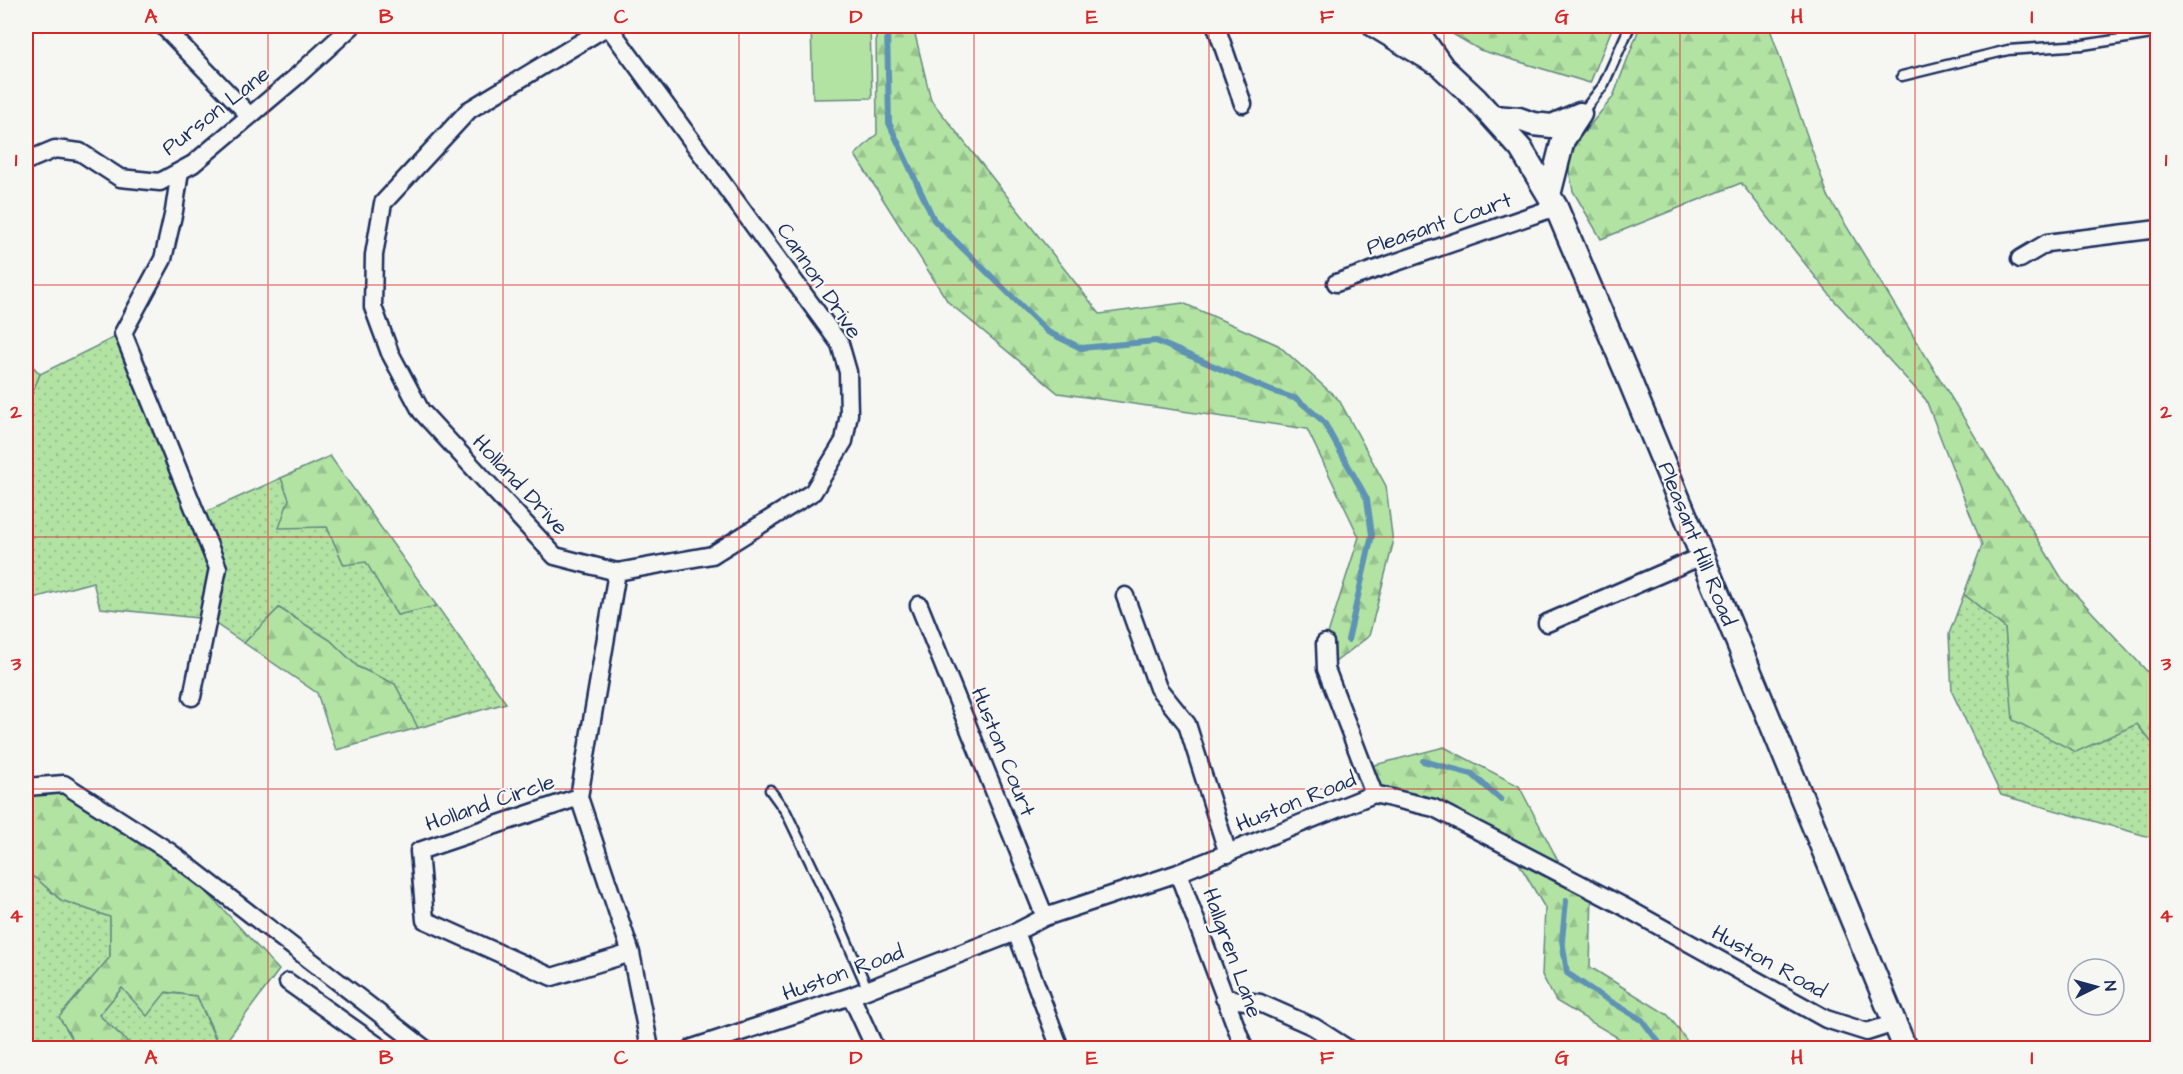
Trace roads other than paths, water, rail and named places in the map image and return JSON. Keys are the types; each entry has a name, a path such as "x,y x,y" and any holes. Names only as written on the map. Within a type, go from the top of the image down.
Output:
{"main road":[{"name":"Pleasant Hill Road","path":"1375,26 1443,68"},
{"name":"Pleasant Hill Road","path":"1408,26 1417,31 1443,68 1494,117 1521,149 1553,201 1905,1048"},
{"path":"1494,117 1519,119 1533,124 1552,126 1580,114"},
{"path":"1553,201 1563,140 1580,114"}],"street":[{"path":"163,26 250,116"},
{"name":"Purson Lane","path":"26,161 55,149 80,152 120,178 159,182 193,164 296,77 352,26"},
{"name":"Holland Drive","path":"608,26 469,110 383,203 374,255 373,307 390,353 421,411 555,556 617,572"},
{"name":"Cannon Drive","path":"608,26 840,344 848,372 849,414 844,441 813,492 712,555 617,572"},
{"path":"1216,26 1243,104"},
{"path":"180,171 163,259 123,333 218,568 192,697"},
{"name":"Pleasant Court","path":"1336,283 1553,201"},
{"path":"2020,259 2047,243 2157,229"},
{"path":"1547,623 1702,556"},
{"path":"617,572 579,797 631,953 651,1048"},
{"path":"1125,596 1158,688 1187,724 1228,854"},
{"name":"Huston Court","path":"919,605 1045,917"},
{"path":"1325,643 1326,669 1374,794"},
{"path":"26,787 64,784 170,852 424,1048"},
{"name":"Huston Road","path":"692,1048 868,990 1016,932 1045,917 1178,873 1374,794 1434,808 1621,905 1826,1019 1867,1032 1895,1023"},
{"name":"Holland Circle","path":"579,797 419,851 425,920 552,977 631,953"},
{"name":"Hallgren Lane","path":"1178,873 1244,1048"},
{"path":"1016,932 1060,1048"},
{"path":"288,982 381,1048"},
{"path":"851,996 874,1048"},
{"path":"1224,998 1260,1004 1314,1027 1347,1048"}],"lane":[{"path":"1580,114 1603,86 1630,26"},
{"path":"1902,76 2008,50 2084,45 2157,33"},
{"path":"770,790 786,812 836,916 868,990"}],"waterway":[{"path":"887,26 889,123 934,220 1048,332 1081,348 1156,341 1269,390 1297,399 1323,421 1367,499 1372,535 1348,640"},
{"path":"1423,761 1472,774 1501,800"},
{"path":"1566,901 1562,940 1567,973 1642,1020 1663,1048"}]}
